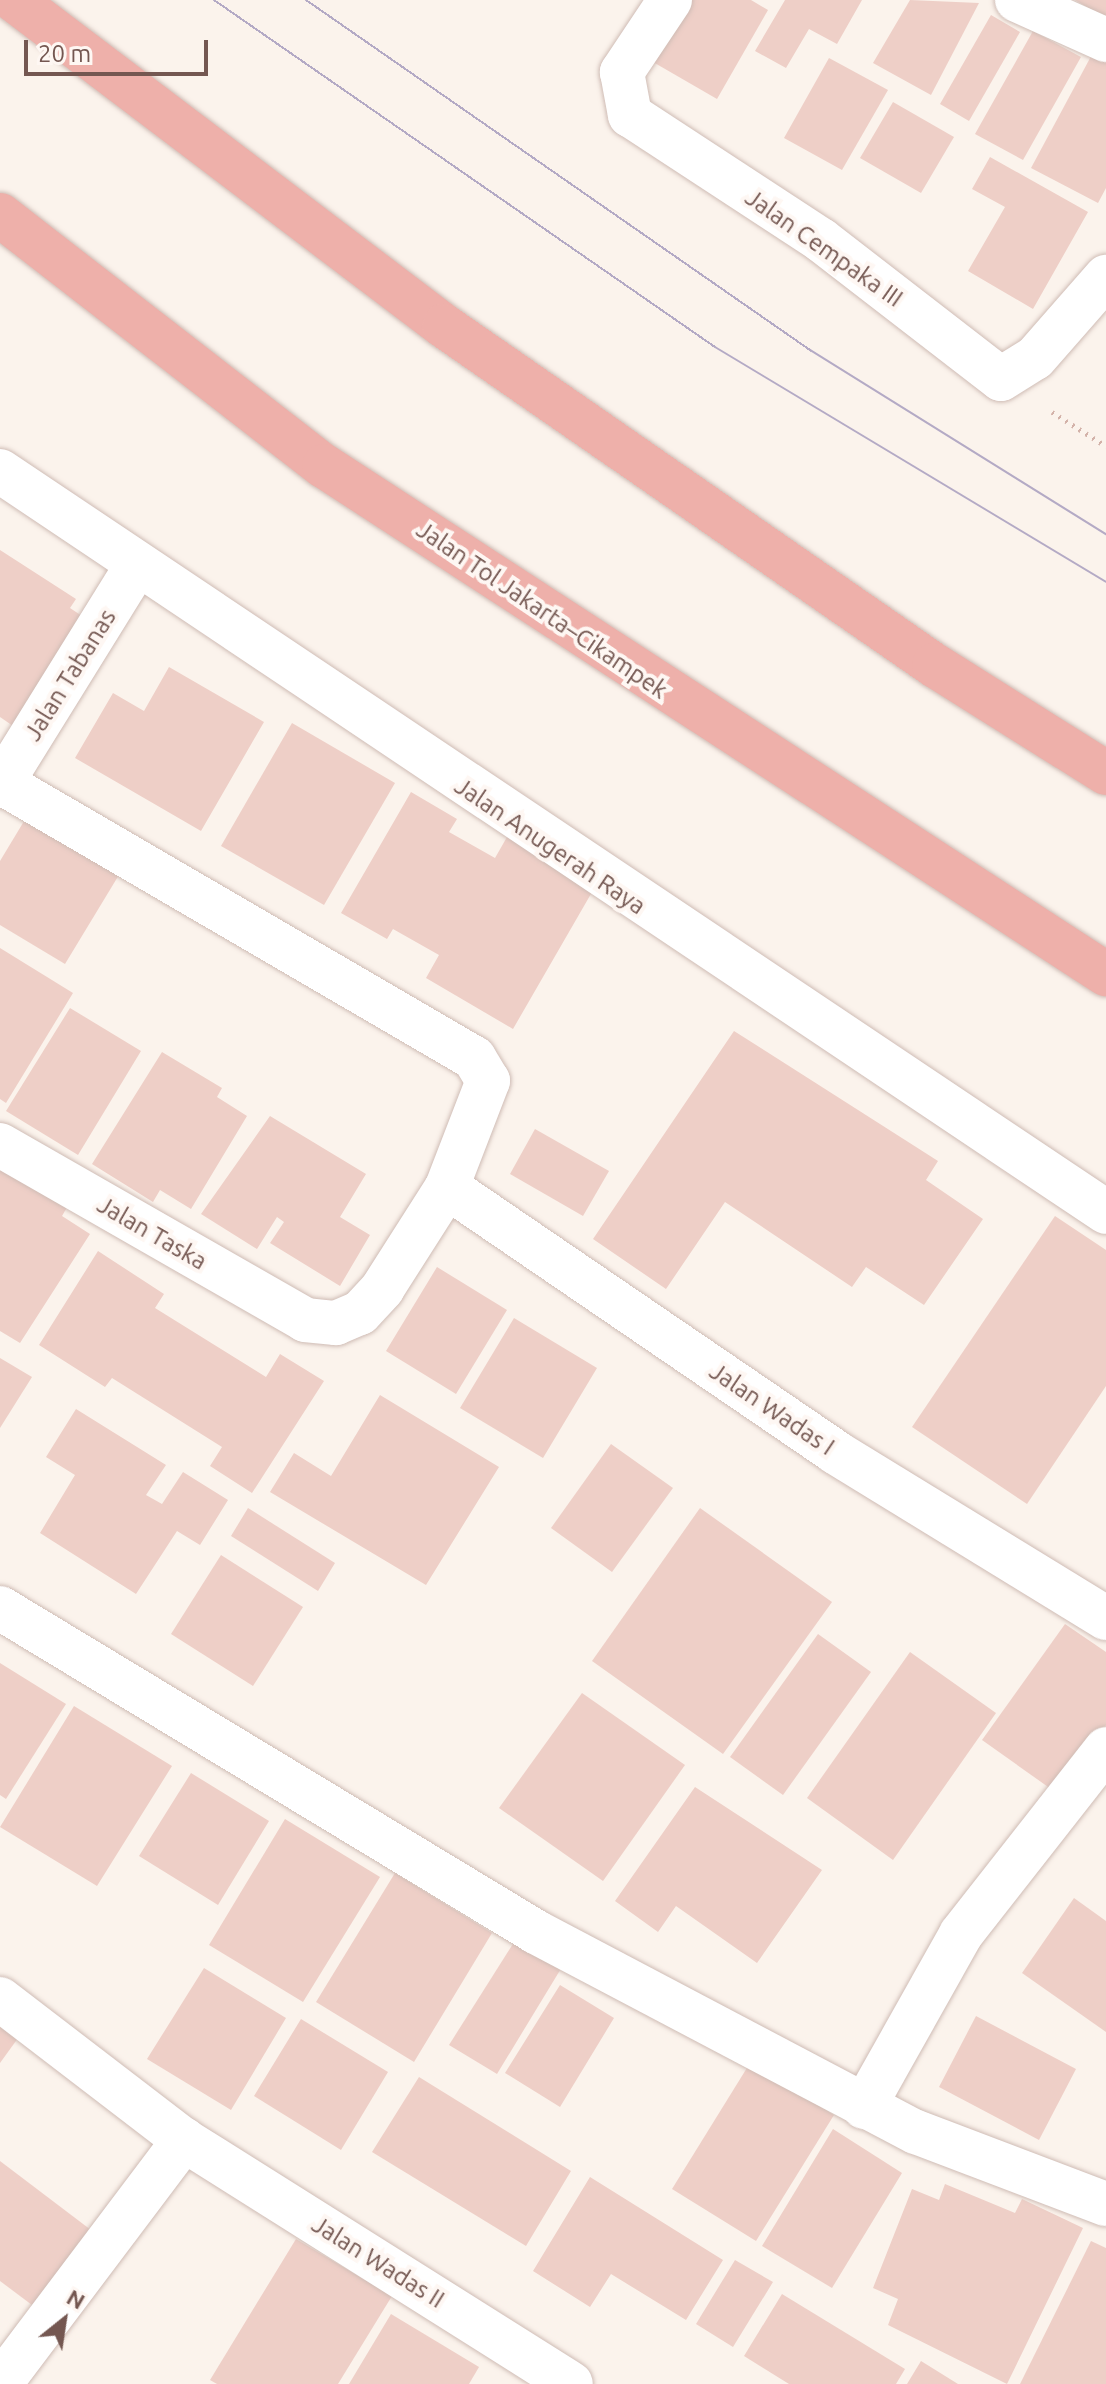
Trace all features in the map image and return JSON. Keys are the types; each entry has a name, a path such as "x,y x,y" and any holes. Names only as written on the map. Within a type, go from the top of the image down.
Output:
{"highway":[{"path":"14,0 444,326 934,665 1106,773"},
{"name":"Jalan Tol Jakarta–Cikampek","path":"0,215 324,466 1106,974"}],"street":[{"name":"Jalan Cempaka III","path":"670,0 622,72 630,115 821,240 1001,379 1035,358 1106,277"},
{"path":"1017,0 1106,40"},
{"name":"Jalan Anugerah Raya","path":"0,471 136,567 1106,1212"},
{"name":"Jalan Tabanas","path":"1,784 136,567"},
{"path":"1,784 474,1058 487,1092 447,1187"},
{"name":"Jalan Taska","path":"0,1145 305,1320 336,1323 360,1313 447,1187"},
{"name":"Jalan Wadas I","path":"447,1187 835,1452 1106,1618"},
{"path":"0,1608 536,1932 864,2107 1106,2204"},
{"path":"864,2107 961,1934 1106,1749"},
{"name":"Jalan Wadas II","path":"0,1999 184,2140 571,2384"},
{"path":"0,2384 184,2140"}],"building":[{"path":"689,0 751,0 768,10 717,99 653,62"},
{"path":"785,0 862,0 837,44 809,29 786,68 755,51"},
{"path":"910,0 979,3 931,95 873,63"},
{"path":"1075,0 1106,0 1106,18"},
{"path":"991,15 1020,32 969,121 940,104"},
{"path":"1033,31 1081,57 1023,160 975,134"},
{"path":"1096,47 1106,53 1106,188 1098,203 1031,168"},
{"path":"829,58 888,90 842,170 784,138"},
{"path":"893,102 954,137 921,193 860,158"},
{"path":"990,157 1088,212 1033,309 968,271 1005,207 972,189"},
{"path":"0,550 76,599 70,608 85,618 16,728 0,717"},
{"path":"169,667 264,722 201,831 75,758 113,693 144,711"},
{"path":"292,723 395,783 324,905 221,846"},
{"path":"411,792 457,819 449,832 495,858 511,830 599,880 513,1029 426,978 439,955 393,929 387,939 341,913"},
{"path":"35,803 128,860 65,964 0,925 0,861"},
{"path":"0,948 73,993 6,1103 0,1099"},
{"path":"70,1008 141,1051 78,1155 6,1111"},
{"path":"734,1031 938,1161 926,1180 983,1219 924,1305 866,1267 852,1287 725,1202 666,1289 593,1239"},
{"path":"162,1052 222,1088 217,1097 247,1116 191,1209 160,1190 153,1202 92,1164"},
{"path":"270,1116 366,1174 340,1217 370,1235 340,1286 270,1243 284,1222 277,1217 257,1249 201,1214"},
{"path":"535,1129 609,1171 583,1216 510,1174"},
{"path":"0,1160 69,1204 62,1216 90,1234 20,1343 0,1331"},
{"path":"1055,1216 1106,1250 1106,1386 1027,1504 912,1427"},
{"path":"98,1251 164,1294 155,1308 266,1377 280,1354 324,1381 252,1493 210,1466 222,1447 112,1378 105,1387 39,1345"},
{"path":"437,1267 507,1310 456,1394 386,1351"},
{"path":"514,1318 597,1368 543,1458 460,1408"},
{"path":"0,1358 32,1377 0,1428"},
{"path":"380,1395 499,1467 426,1585 270,1492 294,1453 331,1476"},
{"path":"76,1409 166,1465 146,1495 162,1504 183,1472 228,1500 200,1545 177,1531 136,1594 40,1533 75,1475 46,1457"},
{"path":"611,1444 673,1488 612,1572 551,1528"},
{"path":"248,1508 335,1563 318,1591 231,1536"},
{"path":"700,1508 832,1602 723,1754 592,1661"},
{"path":"221,1555 303,1607 253,1686 171,1634"},
{"path":"1065,1624 1106,1652 1106,1725 1058,1794 982,1740"},
{"path":"818,1634 871,1672 783,1795 730,1757"},
{"path":"910,1652 996,1713 893,1860 807,1798"},
{"path":"0,1663 66,1704 6,1799 0,1795"},
{"path":"582,1693 685,1765 603,1881 499,1808"},
{"path":"74,1706 172,1766 97,1886 0,1827"},
{"path":"191,1773 269,1821 218,1905 139,1856"},
{"path":"695,1787 822,1870 757,1963 676,1906 658,1932 615,1901"},
{"path":"285,1819 380,1877 303,2002 209,1945"},
{"path":"395,1873 492,1933 414,2062 316,2002"},
{"path":"1074,1898 1106,1921 1106,2032 1022,1973"},
{"path":"516,1939 562,1967 497,2074 449,2045"},
{"path":"204,1968 286,2018 231,2110 147,2059"},
{"path":"560,1985 614,2018 560,2107 505,2073"},
{"path":"976,2016 1076,2069 1039,2140 939,2087"},
{"path":"0,2019 21,2034 0,2063"},
{"path":"301,2019 388,2072 341,2150 254,2096"},
{"path":"750,2063 834,2115 756,2241 672,2189"},
{"path":"419,2077 571,2171 526,2246 372,2152"},
{"path":"833,2129 902,2173 832,2288 762,2246"},
{"path":"0,2161 91,2230 32,2305 0,2281"},
{"path":"590,2177 723,2260 686,2320 611,2274 590,2307 533,2271"},
{"path":"945,2184 1015,2213 1022,2199 1083,2228 1007,2384 888,2325 898,2299 873,2288 912,2189 939,2200"},
{"path":"296,2239 392,2296 338,2384 217,2384 210,2380"},
{"path":"1091,2241 1106,2248 1106,2384 1020,2384"},
{"path":"735,2260 773,2282 733,2347 696,2324"},
{"path":"782,2294 905,2369 896,2384 789,2384 744,2356"},
{"path":"391,2314 479,2367 469,2384 349,2384"},
{"path":"921,2361 958,2384 907,2384"}],"tram line":[{"path":"214,0 715,347 1106,582"},
{"path":"306,0 810,350 1106,534"}]}
